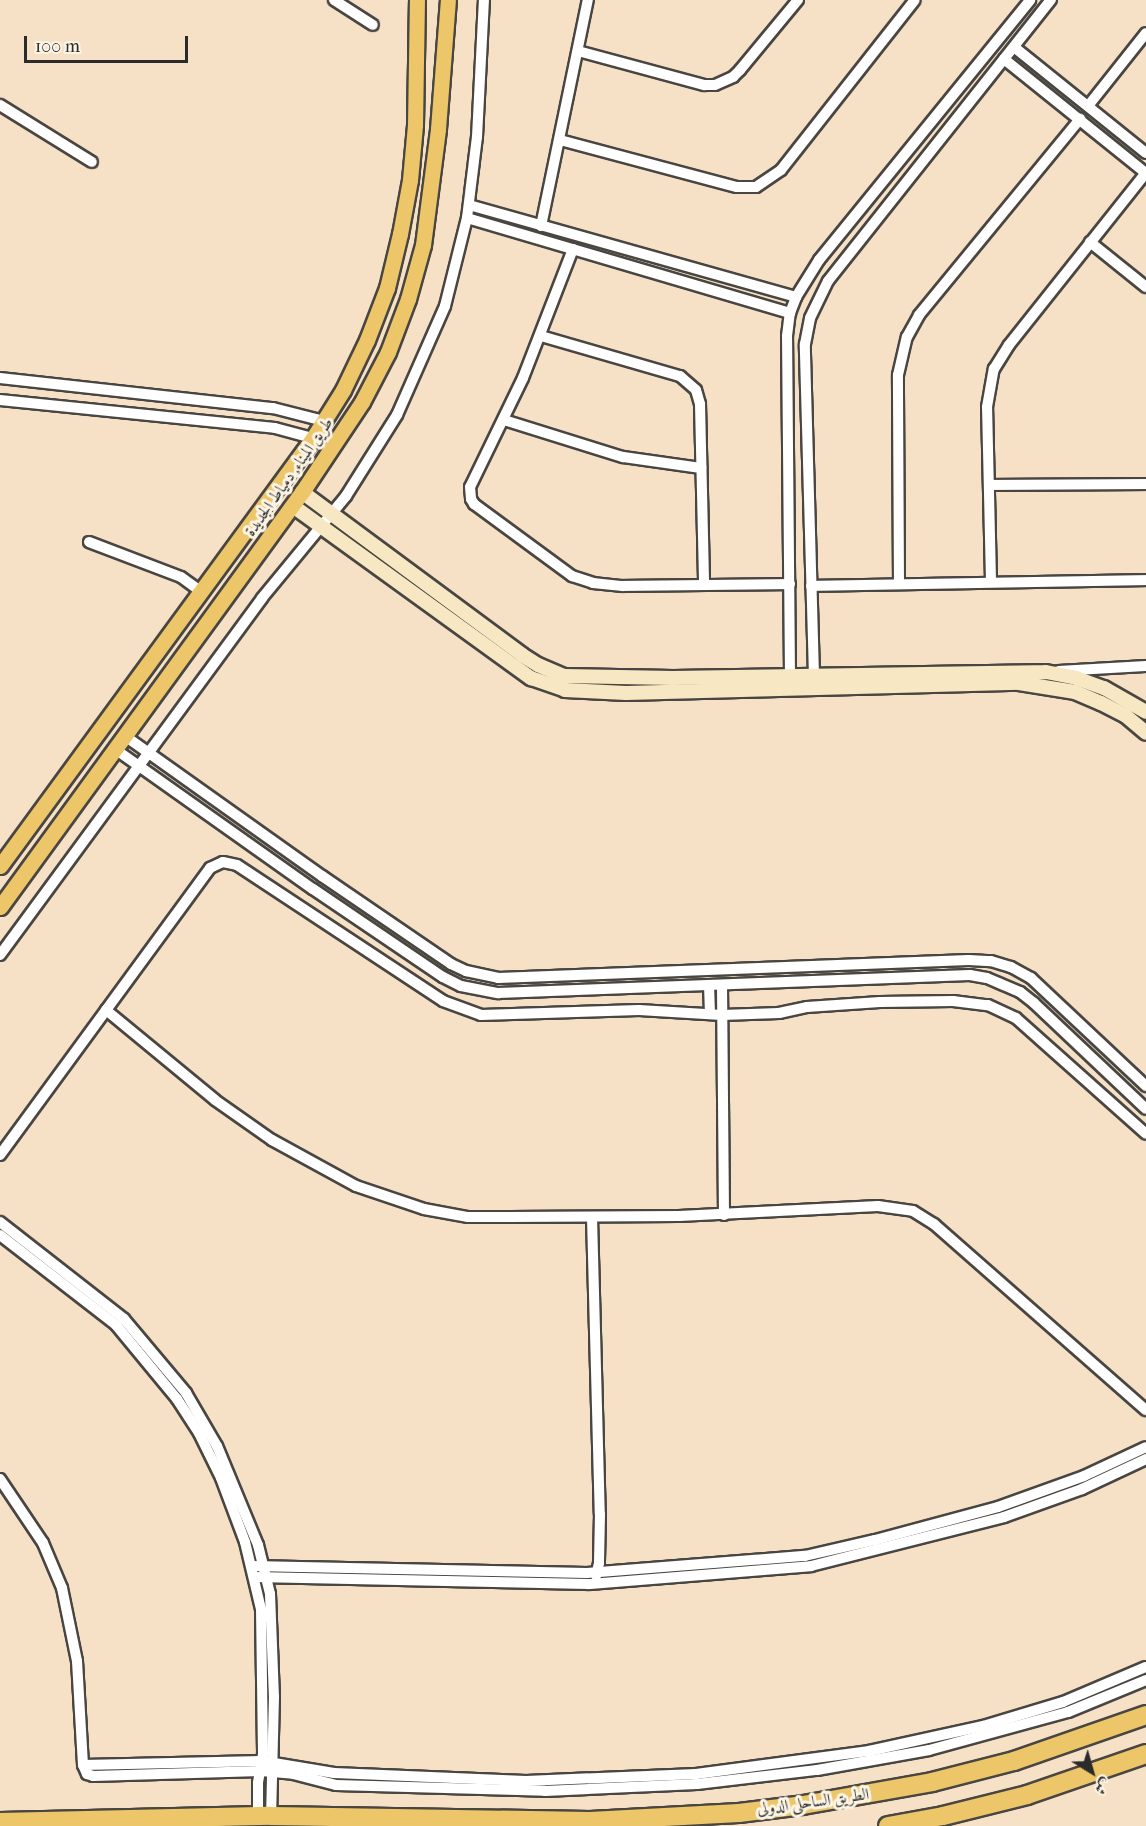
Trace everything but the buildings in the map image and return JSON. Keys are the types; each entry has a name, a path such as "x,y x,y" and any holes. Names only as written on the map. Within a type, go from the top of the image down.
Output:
{"highway":[{"name":"الطريق الساحلى الدولى","path":"0,1822 406,1817 522,1824 739,1813 869,1794 1014,1761 1146,1715"},
{"path":"888,1826 943,1816 1027,1795 1146,1754"}],"main road":[{"name":"طريق الميناء, دمياط الجديدة","path":"0,866 313,438 324,422 367,340 387,288 410,180 415,125 417,0"},
{"name":"طريق الميناء, دمياط الجديدة","path":"0,907 293,506 362,402 388,351 408,299 423,245 432,189 448,0"},
{"path":"28,828 35,839 48,841"},
{"path":"15,845 23,845 30,849 34,860"}],"street":[{"path":"334,0 374,25"},
{"path":"0,955 147,751 262,598 332,515 374,454 414,381 445,306 467,219 477,137 484,0"},
{"path":"541,226 588,0"},
{"path":"578,51 704,85 715,85 733,77 740,70 798,0"},
{"path":"560,140 737,187 756,187 781,170 915,0"},
{"path":"790,676 787,336 790,313 796,297 819,261 1030,0"},
{"path":"814,676 805,344 815,306 832,275 1052,0"},
{"path":"1088,106 1146,33"},
{"path":"1014,47 1146,153"},
{"path":"991,581 988,395 994,369 1009,345 1146,173 1004,59"},
{"path":"0,105 92,162"},
{"path":"899,583 898,375 907,337 919,315 1080,119"},
{"path":"469,206 796,297"},
{"path":"467,219 790,313"},
{"path":"1090,242 1146,287"},
{"path":"573,249 541,336 504,420 470,487 474,504 572,576 582,580 616,586 790,584"},
{"path":"541,336 686,379 699,397 704,585"},
{"path":"0,378 273,408 324,422"},
{"path":"0,400 275,428 313,438"},
{"path":"504,420 623,457 701,468"},
{"path":"989,485 1146,484"},
{"path":"302,492 522,655 551,671 579,678 723,684 1019,683 1047,686 1101,703 1126,716 1146,733"},
{"path":"293,506 531,678 548,685 583,692 723,684 790,676 1046,672 1146,666"},
{"path":"89,542 181,577 200,591"},
{"path":"811,586 1146,579"},
{"path":"1046,672 1076,678 1104,688 1146,712"},
{"path":"125,736 322,876 451,964 466,971 498,978 991,961 1011,967 1031,978 1146,1086"},
{"path":"115,749 313,889 443,977 461,986 498,993 970,975 987,978 1020,992 1035,1004 1146,1109"},
{"path":"0,1155 210,868 223,862 237,864 443,1001 468,1012 495,1016 639,1010 722,1015 880,1002 953,1002 988,1005 1016,1018 1146,1134"},
{"path":"709,985 710,1014"},
{"path":"722,985 724,1215"},
{"path":"106,1010 243,1120 309,1162 356,1186 407,1204 455,1215 592,1217 724,1215 878,1206 902,1208 923,1216 1146,1410"},
{"path":"590,1584 597,1572 600,1514 592,1217"},
{"path":"0,1222 124,1319 186,1393 221,1455 251,1523 266,1572 273,1628 274,1767 264,1817"},
{"path":"0,1235 110,1320 171,1391 199,1433 221,1478 254,1572 261,1609 261,1766 264,1817"},
{"path":"254,1572 597,1572 757,1561 829,1552 1027,1497 1084,1476 1146,1447"},
{"path":"266,1572 590,1584 778,1569 841,1560 1004,1517 1082,1489 1146,1459"},
{"path":"0,1479 43,1543 62,1588 78,1660 82,1766 87,1774 93,1776 261,1766 334,1773 526,1781 638,1778 754,1768 869,1751 983,1726 1063,1702 1146,1667"},
{"path":"274,1767 336,1785 505,1790 590,1790 732,1780 874,1761 987,1736 1068,1712 1146,1680"}]}
